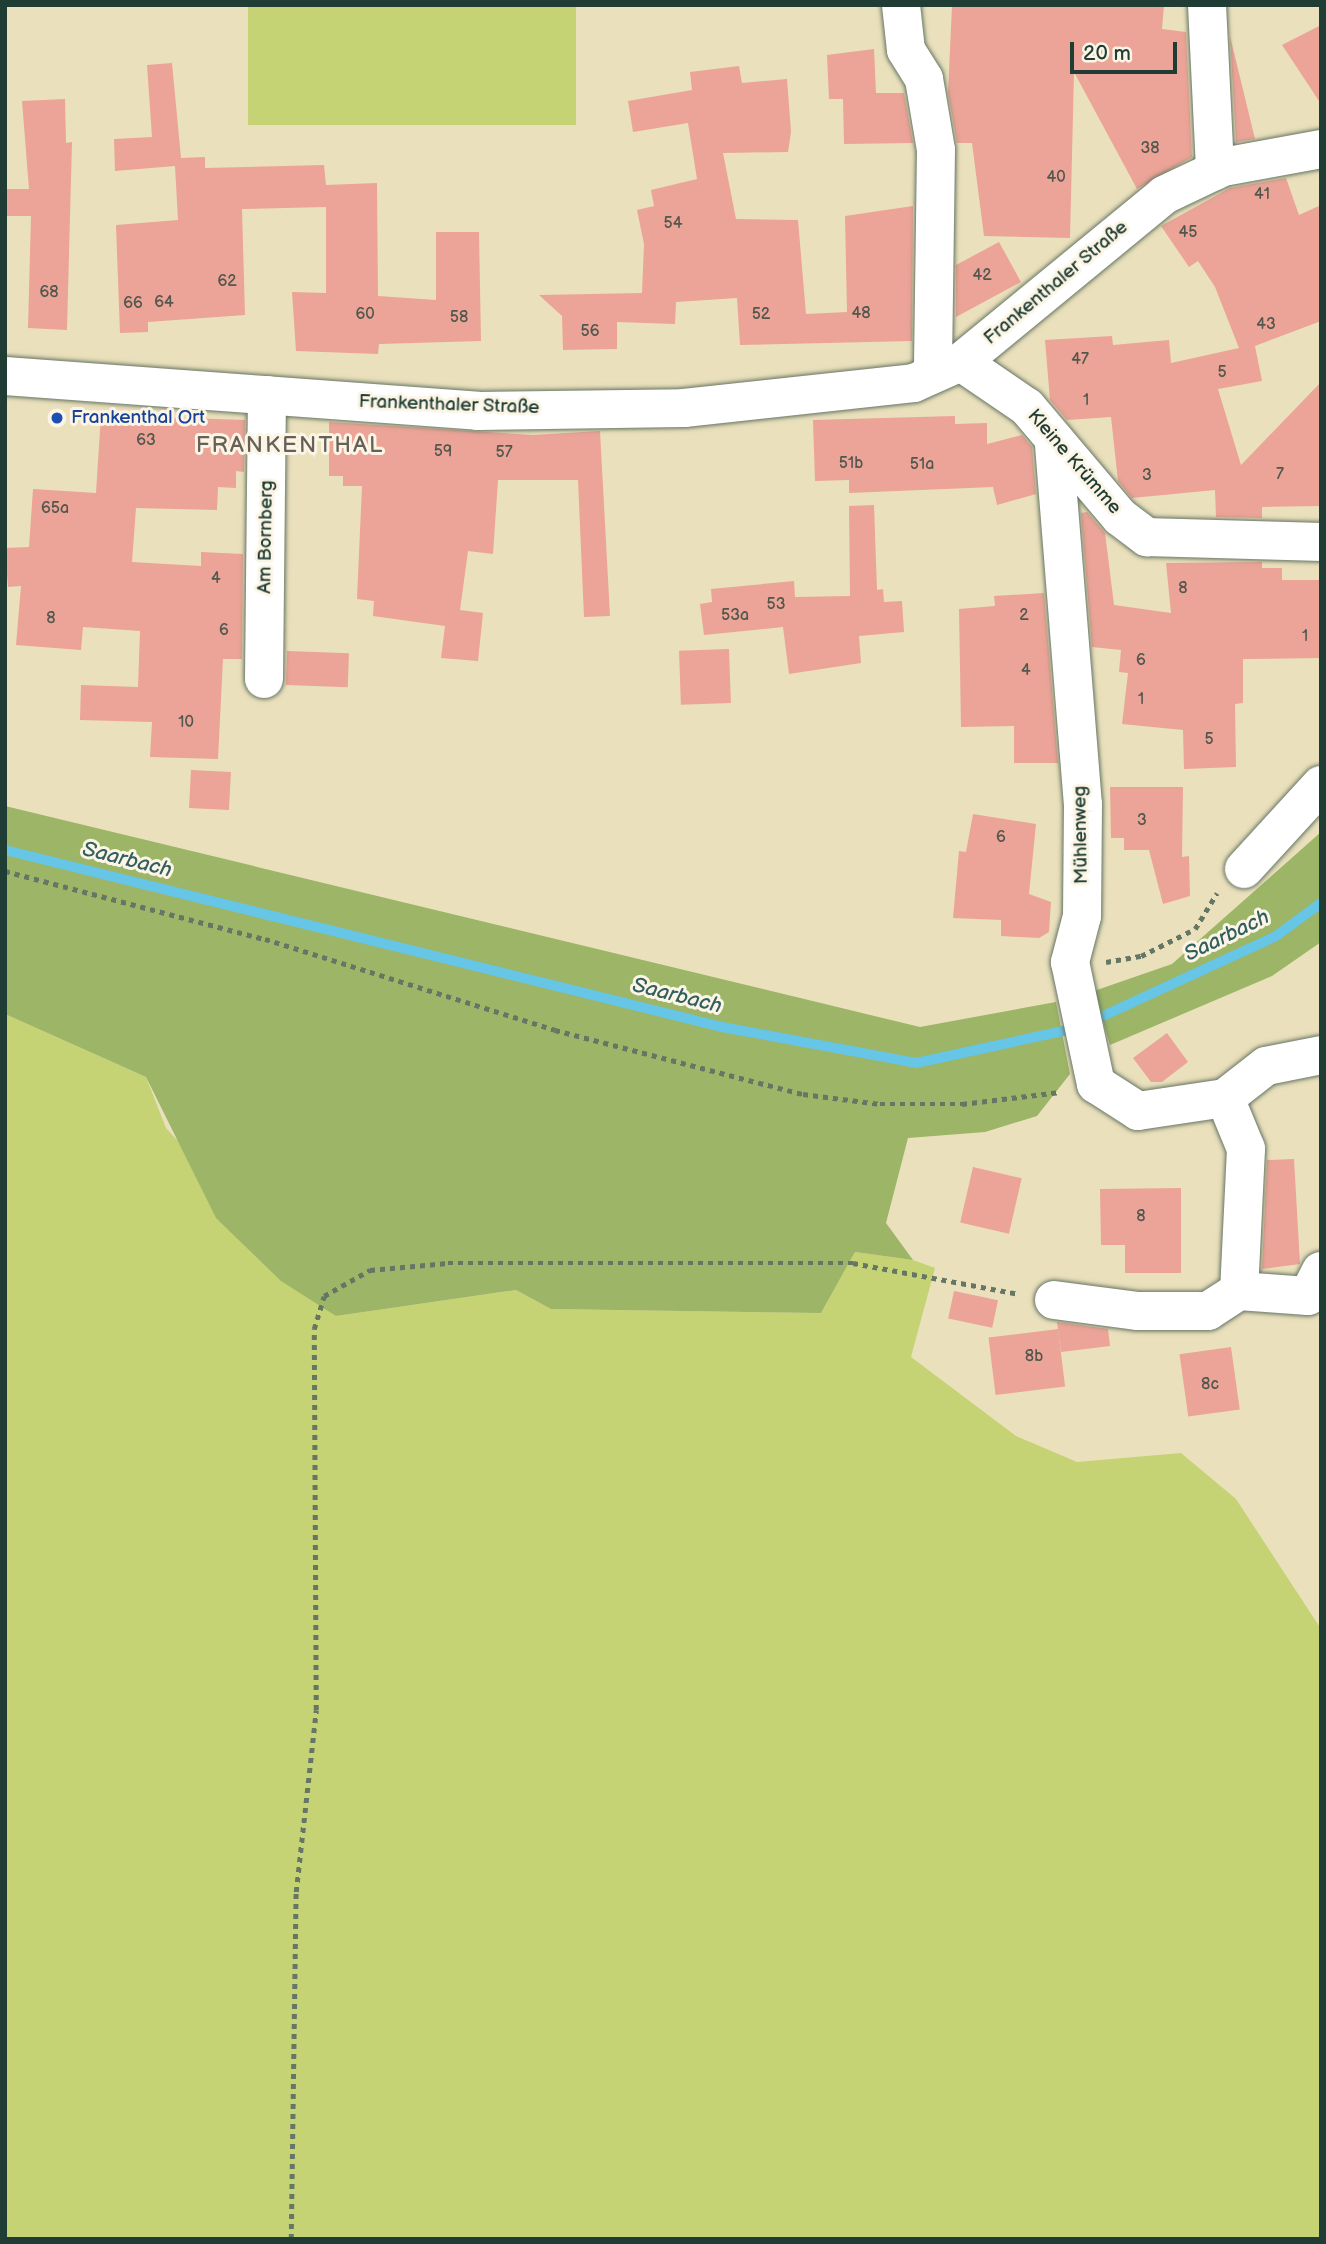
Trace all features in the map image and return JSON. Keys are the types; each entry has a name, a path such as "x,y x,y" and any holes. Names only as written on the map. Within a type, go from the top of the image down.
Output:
{"street":[{"path":"901,5 906,50 924,79 936,150 947,368"},
{"path":"1207,5 1215,171"},
{"name":"Frankenthaler Straße","path":"5,376 478,411 684,408 914,383 947,368 1105,237 1164,195 1215,171 1318,148"},
{"name":"Kleine Krümme","path":"947,368 1027,407 1054,445 1147,537 1321,542"},
{"name":"Am Bornberg","path":"264,679 267,395"},
{"name":"Mühlenweg","path":"1054,445 1083,804 1082,916 1073,977 1094,1073"},
{"path":"1244,869 1321,785"},
{"path":"1094,1073 1138,1111 1225,1098 1266,1066 1321,1055"},
{"path":"1225,1098 1246,1149 1239,1291"},
{"path":"1054,1300 1138,1311 1208,1311 1239,1291 1299,1298 1316,1286 1321,1271"}],"path":[{"path":"1073,977 1141,956 1195,929 1227,877 1244,869"},
{"path":"5,871 265,939 555,1030 803,1094 880,1104 962,1104 1094,1073"},
{"path":"291,2239 296,1892 316,1710 314,1329 324,1296 370,1270 448,1263 853,1264 1054,1300"}],"green space":[{"path":"248,5 576,5 576,125 248,125"},
{"path":"5,806 920,1027 1056,1002 1070,1074 1037,1116 985,1132 908,1138 886,1223 913,1260 855,1252 821,1313 551,1309 516,1290 336,1316 281,1281 216,1218 146,1077 5,1014"},
{"path":"1321,832 1321,942 1272,976 1110,1045 1094,991 1172,964"},
{"path":"5,1014 146,1077 166,1128 336,1316 516,1290 551,1309 821,1313 855,1252 913,1260 935,1268 911,1357 1016,1436 1077,1462 1181,1453 1236,1499 1321,1629 1321,2239 5,2239"}],"building":[{"path":"1164,5 1162,29 1186,32 1192,157 1137,189 1074,72 1070,238 984,236 972,143 957,143 948,93 952,6"},
{"path":"1321,25 1321,104 1282,45"},
{"path":"1230,36 1255,139 1236,142"},
{"path":"874,49 876,93 904,93 913,143 844,144 843,99 829,99 827,55"},
{"path":"172,63 181,158 205,157 205,168 324,165 326,185 377,183 378,296 436,300 436,232 479,232 481,341 379,344 378,354 296,351 292,292 326,293 326,207 242,209 245,315 148,322 148,332 120,333 116,225 178,220 175,166 115,171 114,139 152,137 147,65"},
{"path":"739,66 742,83 787,79 791,132 788,152 723,153 736,219 798,220 806,314 847,312 845,216 913,206 912,341 740,345 737,298 676,302 675,324 617,322 617,349 563,350 562,316 539,295 642,293 644,244 637,210 654,206 651,190 697,179 688,123 633,132 628,101 692,90 690,72"},
{"path":"65,99 66,143 72,142 67,330 28,328 31,216 5,216 5,189 29,189 22,101"},
{"path":"1286,178 1299,215 1321,205 1321,321 1255,346 1262,381 1218,389 1241,465 1321,382 1321,506 1262,507 1262,518 1216,517 1215,490 1132,498 1118,481 1111,417 1067,420 1050,400 1045,340 1112,336 1113,345 1169,340 1171,363 1239,348 1215,287 1198,261 1189,267 1161,226 1230,188"},
{"path":"999,242 1021,282 956,317 956,265"},
{"path":"101,415 245,420 244,472 236,471 236,488 218,487 217,510 136,508 132,562 201,566 201,552 243,554 242,659 223,659 218,759 150,757 152,722 80,720 81,685 138,687 140,631 83,627 81,650 16,645 21,586 8,587 5,548 29,547 33,489 96,493"},
{"path":"955,416 955,424 987,423 987,444 1022,435 1032,447 1036,494 997,505 993,487 849,493 849,480 815,481 813,420"},
{"path":"329,422 533,435 600,431 610,616 584,617 578,480 498,480 493,554 468,551 460,610 483,613 478,661 441,658 445,626 373,616 374,601 357,599 362,486 343,486 343,476 329,476"},
{"path":"874,505 877,590 883,589 884,602 902,601 904,632 859,636 861,663 789,674 783,627 704,635 700,604 712,602 711,589 794,581 795,597 850,596 849,506"},
{"path":"1087,512 1105,533 1114,605 1171,613 1166,563 1262,562 1262,568 1282,568 1282,580 1321,580 1321,658 1243,659 1243,703 1235,704 1236,767 1184,769 1183,730 1122,724 1128,673 1119,672 1121,650 1092,647 1081,513"},
{"path":"1044,593 1058,763 1014,763 1014,726 961,727 959,609 995,606 994,596"},
{"path":"729,649 731,703 681,705 679,651"},
{"path":"287,651 349,653 348,687 286,685"},
{"path":"191,770 231,772 229,810 189,808"},
{"path":"1110,787 1183,787 1182,857 1189,856 1190,896 1163,904 1149,850 1124,850 1124,838 1111,838"},
{"path":"973,814 1036,824 1029,894 1051,902 1049,932 1039,938 1001,936 1001,920 953,918 959,851 966,852"},
{"path":"1167,1033 1188,1062 1162,1082 1151,1082 1133,1058"},
{"path":"1294,1159 1300,1264 1262,1269 1267,1160"},
{"path":"973,1167 1022,1178 1009,1234 960,1223"},
{"path":"1181,1188 1181,1273 1125,1273 1125,1245 1101,1245 1100,1189"},
{"path":"954,1291 998,1300 992,1328 948,1318"},
{"path":"1057,1322 1108,1329 1110,1346 1061,1352"},
{"path":"1058,1329 1065,1387 996,1395 989,1338"},
{"path":"1231,1347 1240,1409 1188,1417 1180,1354"}],"waterway":[{"name":"Saarbach","path":"5,850 722,1027 916,1063 1076,1028"},
{"name":"Saarbach","path":"1090,1022 1276,936 1321,903"}],"place":[{"name":"Frankenthal Ort","path":"57,418"}],"district":[{"name":"FRANKENTHAL","path":"290,445"}]}
